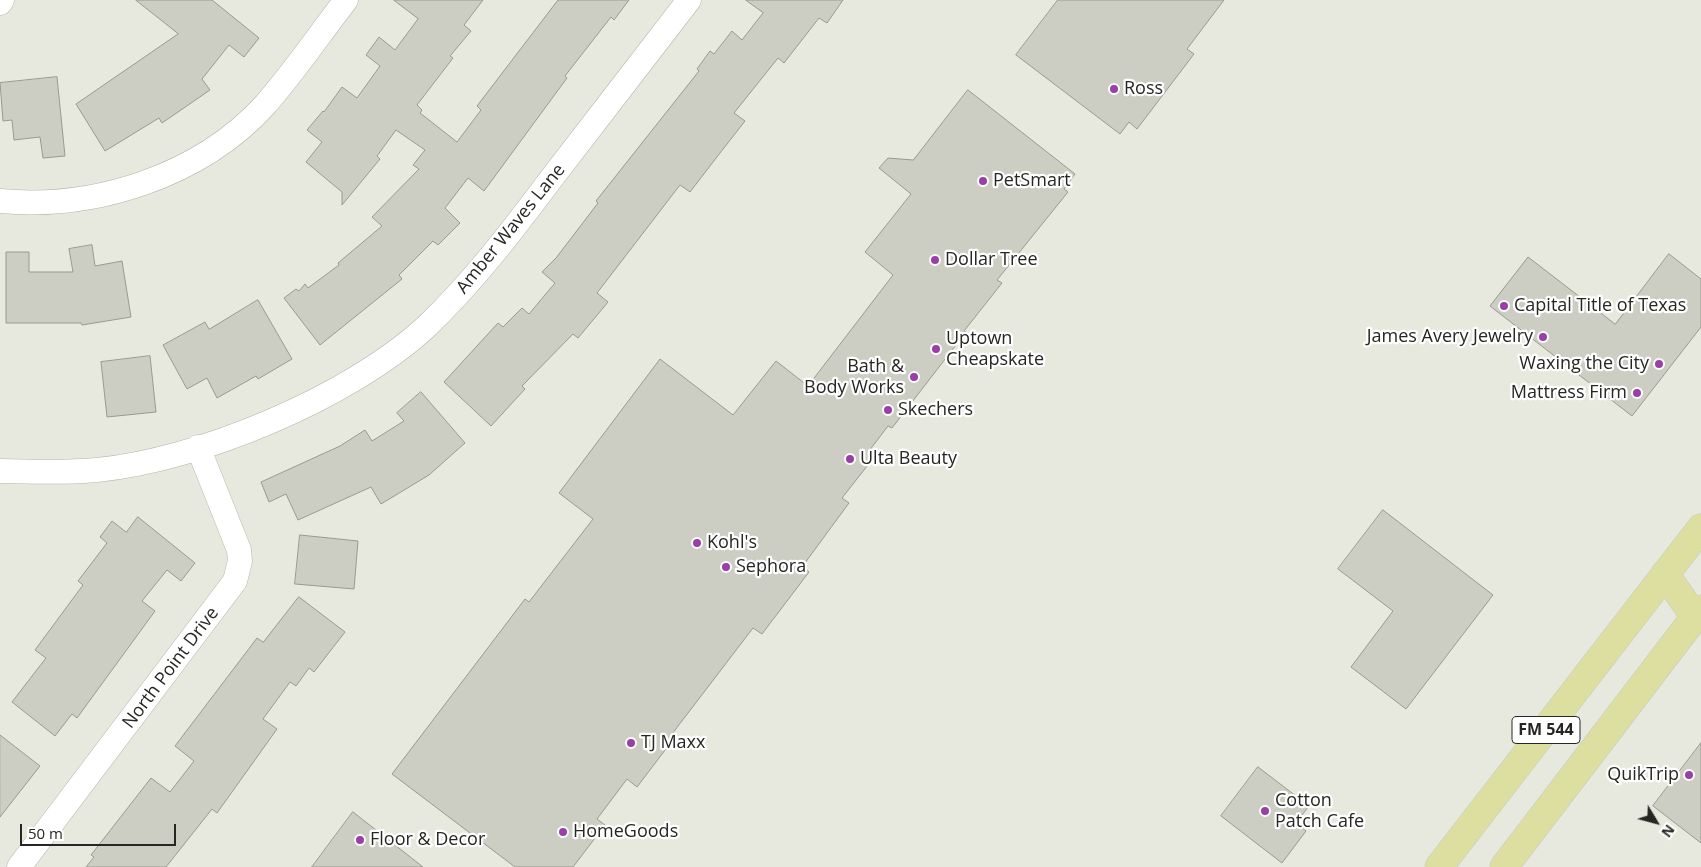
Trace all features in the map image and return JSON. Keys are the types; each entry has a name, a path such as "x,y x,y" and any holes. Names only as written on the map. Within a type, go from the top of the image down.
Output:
{"main road":[{"name":"FM 544","path":"1439,867 1650,597 1701,528"},
{"path":"1666,574 1698,613"},
{"path":"1650,597 1698,613"},
{"name":"FM 544","path":"1504,867 1698,613"}],"street":[{"path":"0,201 48,202 110,193 162,175 195,159 221,143 265,105 346,0"},
{"name":"Amber Waves Lane","path":"0,471 98,470 140,463 198,447 266,423 311,402 389,357 424,328 486,264 689,0"},
{"name":"North Point Drive","path":"19,867 235,581 240,561 239,550 198,447"}],"building":[{"path":"136,0 212,0 259,38 244,57 229,45 202,79 210,90 162,123 159,118 105,151 76,104 178,34"},
{"path":"394,0 483,0 464,25 471,31 450,56 453,58 417,105 422,110 420,113 457,142 481,110 477,106 558,0 629,0 614,20 611,17 565,76 567,78 484,191 468,178 445,208 460,223 438,245 433,241 399,275 402,279 320,345 284,298 296,289 299,291 305,284 308,288 339,265 338,263 382,226 372,217 419,169 413,165 425,150 396,130 377,156 380,159 342,205 342,192 306,162 322,142 307,130 324,112 342,87 357,98 380,66 366,55 379,37 395,50 418,19"},
{"path":"746,0 843,0 827,23 819,18 784,63 778,58 734,113 745,121 690,192 680,185 597,293 608,302 578,338 573,334 522,386 525,389 491,426 444,382 498,323 503,327 522,308 529,314 555,283 542,272 556,258 598,203 596,201 699,71 697,69 710,51 714,54 732,31 742,40 763,13"},
{"name":"Ross","path":"1058,0 1224,0 1187,49 1194,54 1137,129 1129,122 1120,134 1016,55"},
{"path":"57,77 65,156 43,158 40,137 14,140 12,120 3,121 0,83"},
{"path":"968,90 1075,174 1064,189 1068,192 997,280 1002,283 964,331 966,332 892,428 888,426 869,451 875,456 842,498 849,503 802,567 809,572 762,634 753,628 672,734 675,737 637,787 627,779 597,819 605,825 573,867 515,867 392,774 525,599 529,602 593,519 559,493 660,359 733,415 776,361 808,386 893,275 865,252 911,194 879,168 888,158 913,160"},
{"path":"92,245 95,266 122,261 131,317 82,325 81,323 6,323 6,252 29,252 29,272 73,272 69,249"},
{"path":"1669,254 1701,279 1701,327 1632,416 1490,306 1528,257 1615,324"},
{"path":"258,300 292,359 258,379 256,376 217,398 207,378 187,389 163,345 205,322 209,329"},
{"path":"150,356 156,412 107,417 101,362"},
{"path":"421,392 465,443 429,475 381,504 371,487 298,520 286,494 269,502 261,482 340,446 365,430 372,441 404,421 397,413"},
{"path":"1383,510 1493,595 1406,709 1351,667 1393,611 1338,569"},
{"path":"138,517 195,563 181,581 167,570 142,601 155,611 77,718 72,714 55,736 12,702 46,658 35,650 83,585 78,581 107,543 100,537 112,521 126,532"},
{"path":"300,535 358,541 354,589 295,584"},
{"path":"299,597 345,632 314,672 309,668 296,686 290,682 263,719 277,729 217,813 212,809 166,867 86,867 94,857 91,855 151,778 170,792 194,761 175,746 257,638 263,642"},
{"path":"0,735 40,766 0,817"},
{"name":"QuikTrip","path":"1701,743 1701,843 1653,806"},
{"name":"Cotton Patch Cafe","path":"1258,767 1309,806 1296,823 1306,831 1282,863 1221,816"},
{"name":"Floor & Decor","path":"353,812 423,867 312,867"}],"place":[{"name":"Ross","path":"1114,89"},
{"name":"PetSmart","path":"983,181"},
{"name":"Dollar Tree","path":"935,260"},
{"name":"Capital Title of Texas","path":"1504,306"},
{"name":"James Avery Jewelry","path":"1543,337"},
{"name":"Uptown Cheapskate","path":"936,349"},
{"name":"Waxing the City","path":"1659,364"},
{"name":"Bath & Body Works","path":"914,377"},
{"name":"Mattress Firm","path":"1637,393"},
{"name":"Skechers","path":"888,410"},
{"name":"Ulta Beauty","path":"850,459"},
{"name":"Kohl's","path":"697,543"},
{"name":"Sephora","path":"726,567"},
{"name":"TJ Maxx","path":"631,743"},
{"name":"QuikTrip","path":"1689,775"},
{"name":"Cotton Patch Cafe","path":"1265,811"},
{"name":"HomeGoods","path":"563,832"},
{"name":"Floor & Decor","path":"360,840"}]}
